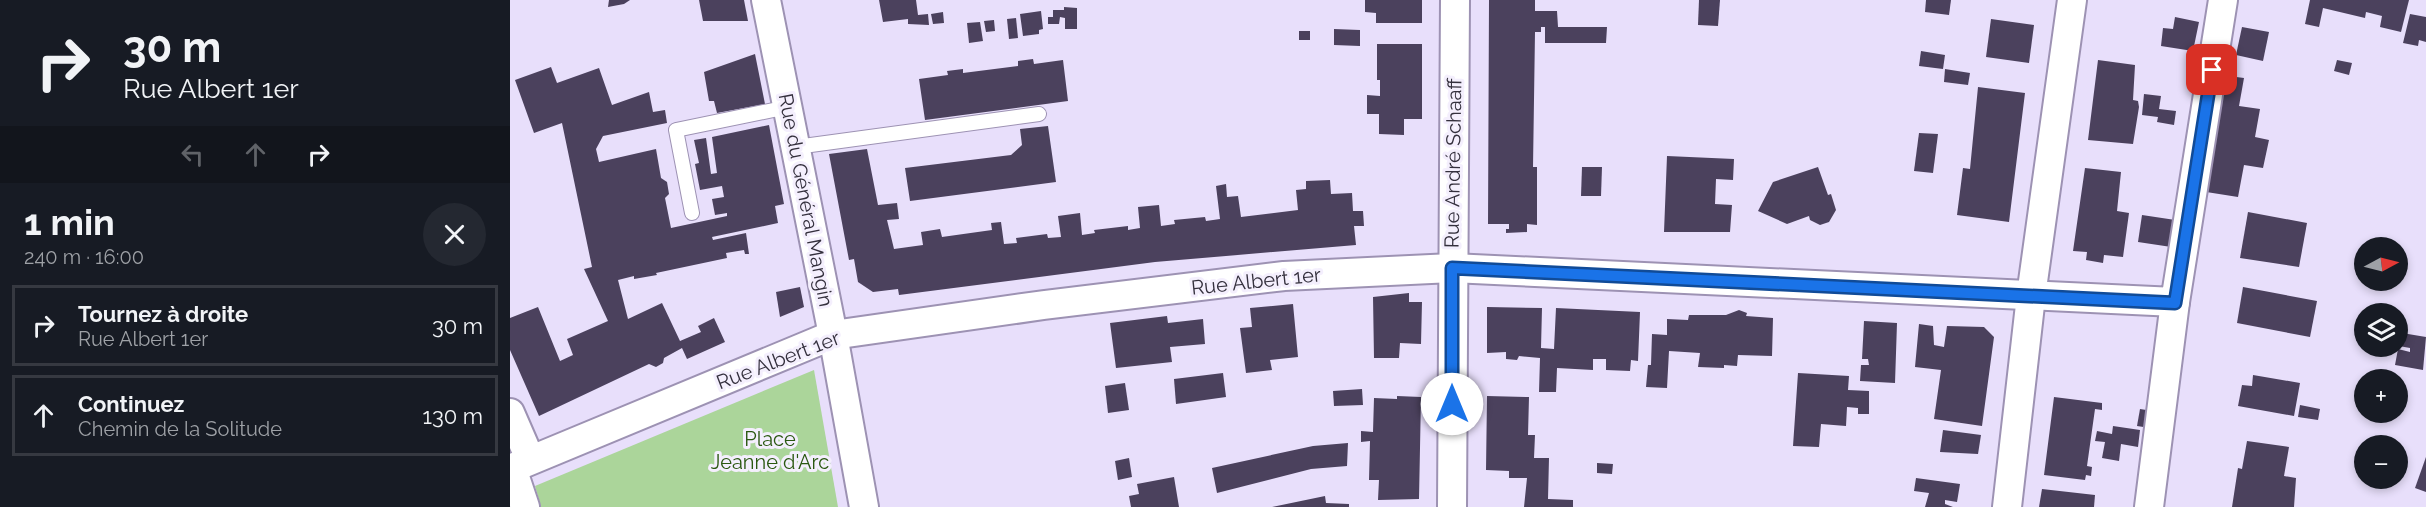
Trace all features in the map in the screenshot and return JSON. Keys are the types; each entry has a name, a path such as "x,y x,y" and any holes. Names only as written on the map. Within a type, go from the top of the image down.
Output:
{"street":[{"name":"Rue du Général Mangin","path":"766,0 833,335 864,507"},
{"name":"Rue André Schaaff","path":"1452,507 1455,0"},
{"path":"2007,507 2031,296 2072,0"},
{"path":"2149,507 2175,303 2223,0"},
{"name":"Rue Albert 1er","path":"517,465 833,335 1044,305 1284,276 1452,268 2175,303"},
{"path":"510,413 525,507"}],"lane":[{"path":"692,213 676,130 788,107"},
{"path":"796,147 1039,114"}],"green space":[{"name":"Place Jeanne d'Arc","path":"814,370 838,507 541,507 535,486"}],"building":[{"path":"609,0 630,0 624,4 608,7"},
{"path":"699,0 744,0 748,21 703,21"},
{"path":"879,0 916,0 918,15 928,14 929,25 908,24 908,19 883,22"},
{"path":"1365,0 1422,0 1422,23 1376,23 1376,13 1365,12"},
{"path":"1489,0 1535,0 1535,11 1557,11 1558,27 1607,27 1606,43 1545,43 1545,27 1541,27 1541,32 1535,32 1533,167 1537,167 1537,225 1527,224 1527,232 1506,233 1509,224 1488,224"},
{"path":"1699,0 1720,0 1718,26 1698,25"},
{"path":"1926,0 1951,0 1949,15 1925,12"},
{"path":"2310,0 2409,0 2401,32 2380,27 2382,16 2366,12 2365,18 2323,8 2319,27 2305,24"},
{"path":"1064,7 1077,8 1077,29 1065,29 1065,18 1060,17 1059,24 1048,24 1048,17 1053,17 1053,10 1064,10"},
{"path":"1041,11 1043,29 1039,30 1039,34 1023,36 1020,14"},
{"path":"943,12 944,23 933,24 931,14"},
{"path":"2410,14 2426,17 2426,42 2419,40 2418,46 2403,43"},
{"path":"2175,17 2199,22 2193,51 2161,46 2163,28 2173,29"},
{"path":"1016,18 1018,38 1009,39 1007,19"},
{"path":"1991,19 2034,25 2029,63 1986,57"},
{"path":"994,20 995,31 986,32 984,21"},
{"path":"980,22 983,41 969,43 967,23"},
{"path":"2242,27 2269,32 2263,61 2236,55"},
{"path":"1334,29 1360,30 1360,46 1334,45"},
{"path":"1299,31 1310,31 1310,40 1299,40"},
{"path":"1377,44 1422,44 1422,119 1404,119 1404,135 1379,134 1379,114 1367,114 1367,95 1380,96 1380,80 1377,80"},
{"path":"1921,51 1945,55 1943,69 1919,66"},
{"path":"755,54 765,104 717,113 714,101 709,101 704,72"},
{"path":"1033,59 1034,64 1063,60 1068,101 925,120 919,79 948,75 947,71 963,69 963,73 1018,66 1018,61"},
{"path":"2098,60 2135,65 2133,100 2138,101 2139,107 2133,144 2088,140"},
{"path":"2337,60 2352,63 2349,75 2334,71"},
{"path":"551,67 557,83 599,68 612,105 649,92 653,112 665,110 667,123 603,136 596,149 599,162 656,149 661,178 667,182 669,194 665,198 671,228 727,216 727,213 715,215 712,199 724,197 722,186 700,190 695,164 699,163 694,140 706,138 711,174 717,173 712,137 769,125 784,204 775,206 778,223 712,237 713,240 746,233 749,254 745,254 744,250 726,253 727,258 656,273 657,275 634,279 634,276 618,280 628,319 662,303 680,341 701,332 698,326 714,318 725,342 687,359 682,348 664,358 663,363 656,367 649,364 539,416 510,350 510,318 538,307 560,361 573,355 567,339 608,321 584,269 592,267 562,123 534,133 515,80"},
{"path":"1945,69 1970,73 1968,85 1944,82"},
{"path":"2221,75 2244,78 2239,106 2260,109 2255,137 2269,140 2263,168 2244,165 2238,197 2200,191"},
{"path":"1978,87 2025,93 2009,222 1957,215 1963,168 1970,169"},
{"path":"2144,94 2161,96 2159,109 2176,111 2174,125 2157,122 2158,117 2142,115"},
{"path":"1048,126 1056,182 910,201 905,168 1011,155 1022,145 1020,129"},
{"path":"1919,133 1938,134 1933,173 1914,171"},
{"path":"867,149 878,205 897,203 899,219 887,220 894,249 923,245 921,232 940,229 942,237 992,230 991,223 1001,222 1004,244 1017,243 1016,238 1047,234 1048,238 1061,237 1058,216 1080,213 1082,235 1095,233 1094,230 1128,226 1128,230 1140,228 1138,207 1159,205 1161,226 1175,224 1174,220 1205,217 1206,221 1220,219 1216,186 1226,184 1227,197 1238,196 1241,217 1298,210 1296,190 1306,189 1306,181 1330,180 1331,194 1352,193 1353,211 1363,211 1364,226 1354,226 1356,245 1155,262 899,295 898,289 873,292 858,282 854,259 849,260 829,154"},
{"path":"1667,156 1734,159 1733,180 1716,179 1715,204 1732,205 1730,232 1664,232"},
{"path":"1582,167 1602,167 1601,196 1581,196"},
{"path":"1818,167 1836,210 1829,222 1820,225 1810,220 1809,216 1787,224 1758,211 1773,182"},
{"path":"2085,168 2121,172 2117,211 2129,213 2123,257 2104,255 2103,263 2086,260 2087,252 2073,251"},
{"path":"2248,212 2307,223 2299,267 2240,258"},
{"path":"2142,215 2182,221 2178,248 2138,242"},
{"path":"800,287 804,307 780,317 776,292"},
{"path":"2243,287 2317,301 2310,337 2237,323"},
{"path":"1409,293 1409,302 1422,302 1421,344 1400,343 1399,358 1374,358 1373,297"},
{"path":"1293,304 1298,357 1270,360 1272,370 1246,373 1240,328 1252,327 1250,308"},
{"path":"1487,307 1542,308 1541,348 1554,349 1556,308 1640,312 1638,361 1631,360 1630,371 1606,370 1606,359 1593,359 1593,370 1557,368 1556,392 1539,392 1540,358 1519,356 1517,360 1506,359 1506,352 1487,353"},
{"path":"1739,310 1747,313 1746,316 1773,318 1772,356 1738,355 1737,366 1698,367 1700,353 1669,351 1667,388 1646,387 1648,365 1651,365 1652,334 1667,335 1667,319 1688,320 1689,315 1726,315"},
{"path":"1167,316 1168,323 1203,319 1205,344 1170,347 1172,362 1116,368 1110,323"},
{"path":"1864,321 1897,323 1895,383 1860,381 1861,365 1869,365 1868,359 1862,359"},
{"path":"1919,324 1933,326 1934,345 1944,347 1947,326 1984,327 1994,337 1982,426 1934,419 1941,370 1915,367"},
{"path":"2408,334 2426,337 2423,370 2395,365 2396,357 2408,357 2410,348 2408,348"},
{"path":"1223,373 1226,397 1176,404 1174,379"},
{"path":"1798,373 1849,376 1848,390 1869,391 1869,414 1858,414 1858,408 1847,407 1846,426 1821,424 1819,447 1793,446"},
{"path":"2253,375 2300,383 2294,416 2238,406 2242,385 2252,386"},
{"path":"1125,383 1129,410 1108,413 1105,386"},
{"path":"1362,389 1363,405 1334,406 1333,391"},
{"path":"1397,396 1421,397 1419,499 1378,500 1379,480 1369,480 1370,441 1361,442 1361,431 1373,432 1374,398 1397,399"},
{"path":"1487,396 1529,397 1528,435 1535,435 1534,458 1549,458 1548,499 1573,500 1573,507 1524,507 1527,478 1509,478 1509,471 1486,470"},
{"path":"2054,397 2102,403 2102,410 2095,409 2087,466 2092,467 2091,476 2086,475 2085,480 2044,475"},
{"path":"2300,405 2320,409 2318,420 2298,417"},
{"path":"2140,409 2153,411 2150,428 2137,426"},
{"path":"2113,426 2140,430 2138,447 2121,444 2119,461 2102,458 2105,442 2095,441 2097,431 2112,434"},
{"path":"1943,430 1981,435 1978,454 1940,452"},
{"path":"2247,441 2289,447 2284,476 2296,478 2294,507 2232,507 2238,468 2242,469"},
{"path":"1348,443 1347,466 1311,469 1217,493 1212,468 1313,446"},
{"path":"2426,457 2426,492 2415,488"},
{"path":"1129,458 1132,477 1118,480 1115,461"},
{"path":"1597,463 1613,464 1612,474 1597,473"},
{"path":"1174,477 1179,507 1131,507 1129,496 1139,494 1137,484"},
{"path":"1916,478 1960,484 1957,502 1945,500 1945,504 1953,507 1925,507 1929,493 1914,491"},
{"path":"2042,489 2095,495 2094,507 2039,507"},
{"path":"1325,496 1326,503 1349,504 1349,507 1272,507"}],"route":[{"path":"1452,404 1452,268 2175,303 2212,70"}]}
